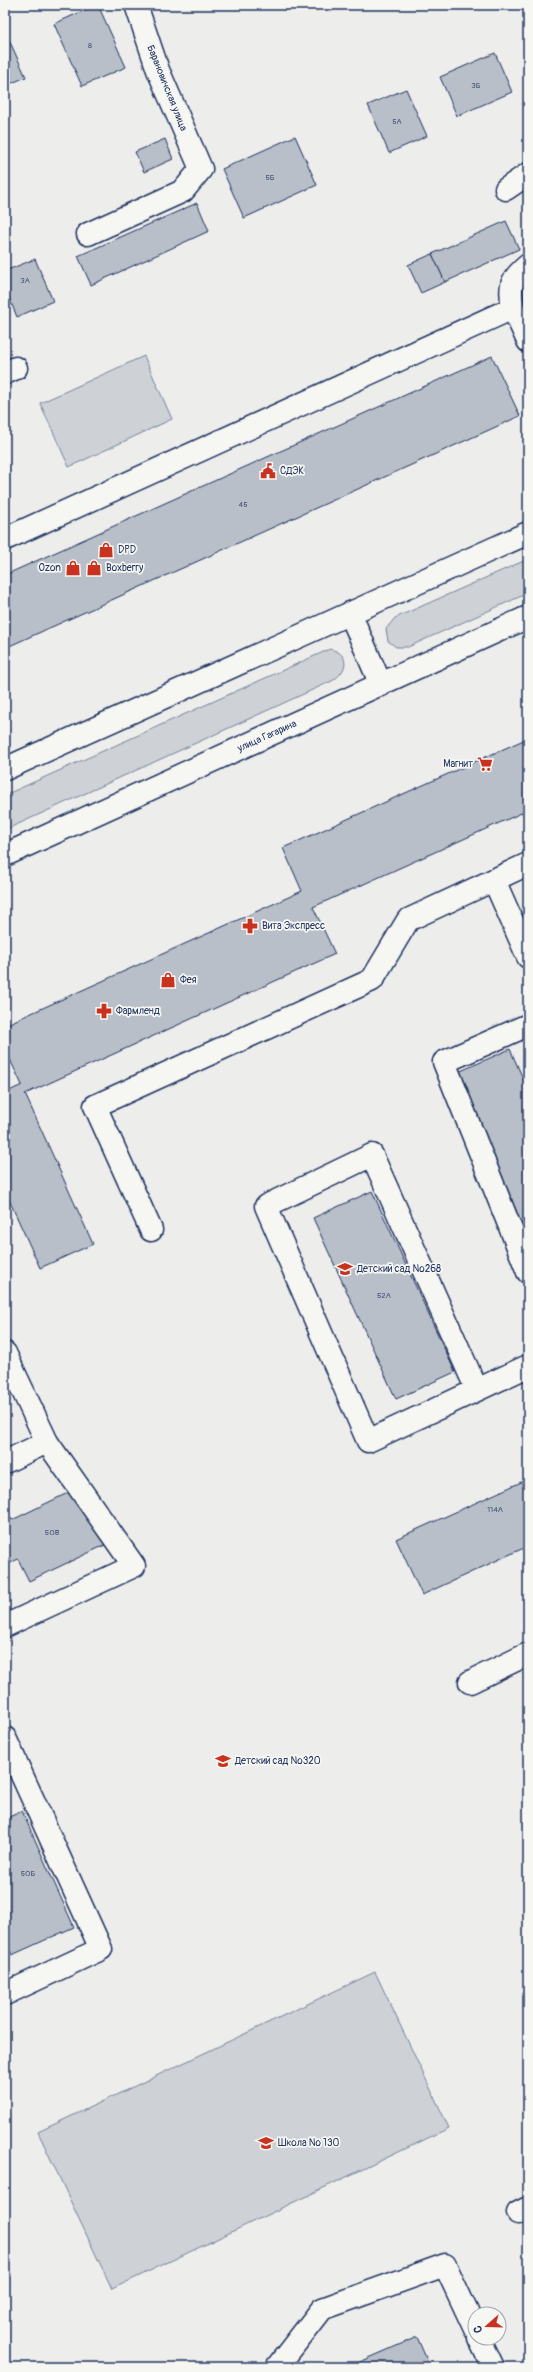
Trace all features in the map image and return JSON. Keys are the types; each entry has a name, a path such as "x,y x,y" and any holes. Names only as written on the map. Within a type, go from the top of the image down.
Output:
{"main road":[{"name":"Барановичская улица","path":"88,234 183,191 201,169 158,70 136,5"},
{"path":"506,189 528,174"},
{"path":"528,265 514,276 510,292 513,308 528,341"},
{"path":"5,539 513,308"},
{"path":"5,769 528,533"},
{"path":"350,613 381,685"},
{"name":"улица Гагарина","path":"5,855 528,618"},
{"path":"151,1230 95,1106 372,980 408,920 528,864"},
{"path":"494,880 528,957"},
{"path":"528,1025 444,1062 528,1272"},
{"path":"477,1390 372,1155 266,1206 368,1441 477,1390 528,1366"},
{"path":"5,1353 47,1442 134,1566 5,1626"},
{"path":"5,1462 47,1442"},
{"path":"470,1682 528,1654"},
{"path":"5,1738 101,1949 5,1994"},
{"path":"277,2367 322,2309 445,2265 467,2312"},
{"path":"483,2346 493,2367"}],"shaded area":[{"path":"144,356 172,419 69,467 40,403"},
{"path":"528,559 528,593 408,647 396,647 388,641 386,629 395,618"},
{"path":"330,649 337,651 344,659 345,663 344,668 332,681 5,830 5,795"},
{"path":"375,1972 449,2128 112,2289 38,2132"}],"building":[{"path":"98,5 126,67 82,86 54,24"},
{"path":"9,40 26,77 5,86 5,42"},
{"path":"495,53 512,92 457,116 440,77"},
{"path":"406,89 427,136 389,153 368,105"},
{"path":"295,136 317,185 244,218 222,169"},
{"path":"165,139 173,159 144,172 135,152"},
{"path":"197,203 209,231 91,285 78,256"},
{"path":"506,221 519,249 445,282 432,254"},
{"path":"432,254 445,282 421,293 408,265"},
{"path":"35,259 53,301 17,317 5,288 5,271"},
{"path":"492,356 520,416 5,648 5,575"},
{"path":"528,738 528,810 313,907 335,954 25,1094 93,1244 40,1268 5,1191 5,1093 22,1085 5,1049 5,1025 302,891 283,848"},
{"path":"510,1049 528,1090 528,1240 454,1074"},
{"path":"372,1191 455,1372 396,1399 313,1218"},
{"path":"528,1479 528,1546 422,1595 396,1539"},
{"path":"78,1488 105,1545 29,1581 18,1559 5,1566 5,1506 12,1520"},
{"path":"22,1811 74,1927 12,1955 5,1939 5,1819"},
{"path":"417,2337 430,2367 353,2367 353,2365"}],"place":[{"name":"СДЭК","path":"268,471"},
{"name":"DPD","path":"106,550"},
{"name":"Ozon","path":"73,568"},
{"name":"Boxberry","path":"94,568"},
{"name":"Магнит","path":"485,764"},
{"name":"Вита Экспресс","path":"250,926"},
{"name":"Фея","path":"168,980"},
{"name":"Фармленд","path":"104,1011"},
{"name":"Детский сад №268","path":"345,1269"},
{"name":"Детский сад №320","path":"223,1761"},
{"name":"Школа № 130","path":"266,2143"}]}
